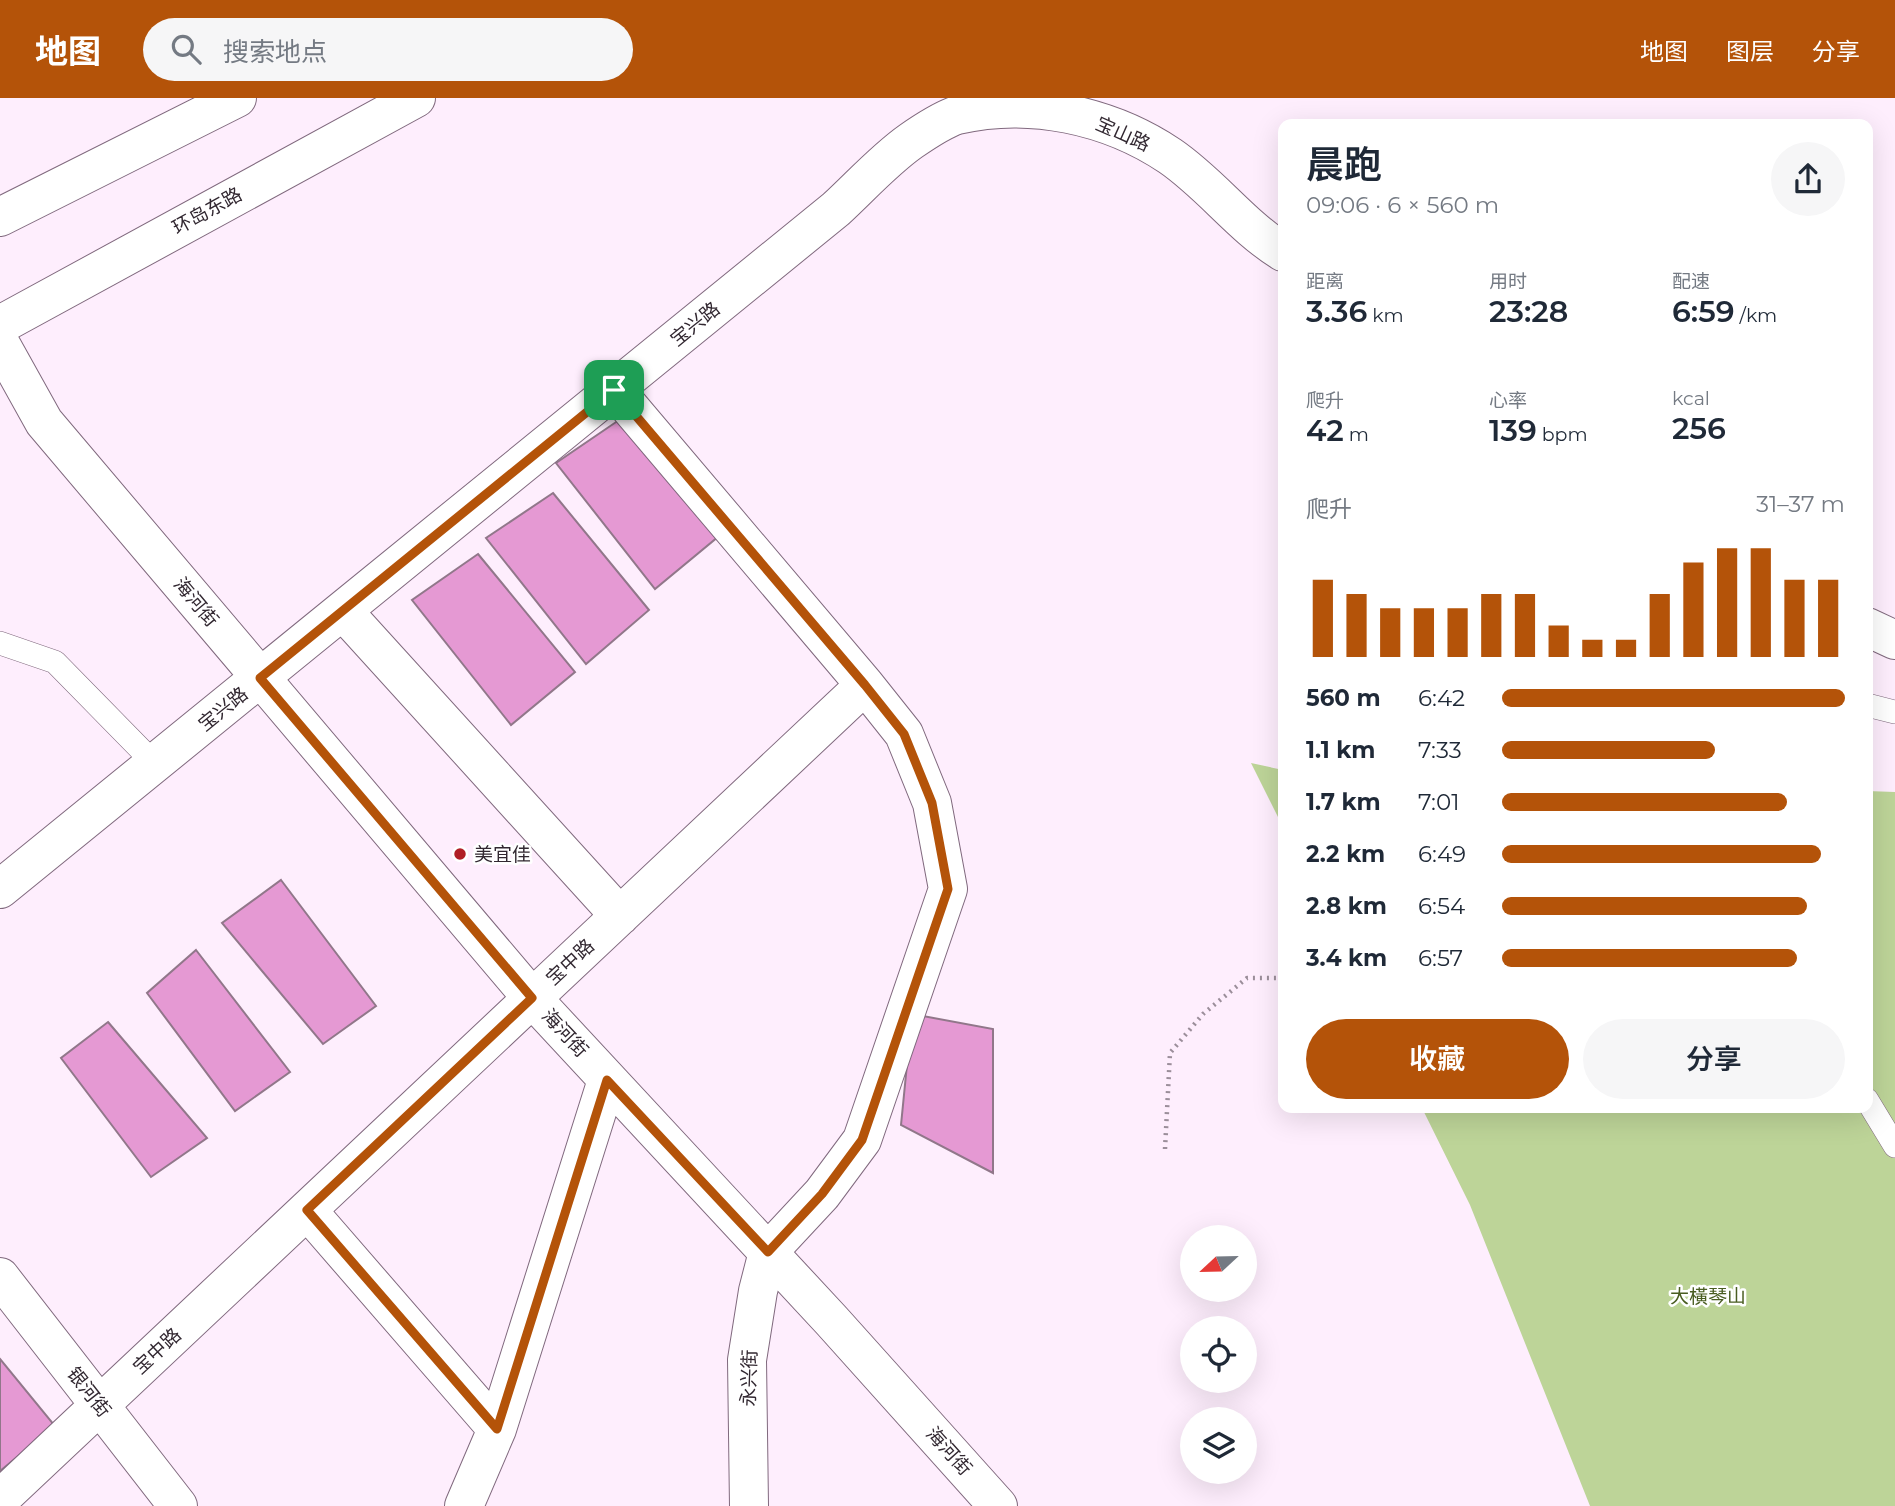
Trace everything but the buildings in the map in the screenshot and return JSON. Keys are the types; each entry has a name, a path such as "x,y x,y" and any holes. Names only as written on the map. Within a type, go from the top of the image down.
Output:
{"street":[{"path":"0,217 237,98"},
{"name":"环岛东路","path":"0,325 415,98"},
{"name":"宝山路","path":"836,209 910,142 956,116 1004,106 1038,105 1113,124 1170,156 1221,198 1263,240 1278,249"},
{"name":"宝兴路","path":"0,889 836,209"},
{"name":"海河街","path":"0,343 44,422 532,998 768,1252 998,1506"},
{"path":"614,390 904,734 932,803 948,889 862,1140 822,1194 768,1252"},
{"path":"343,611 620,916"},
{"path":"1873,630 1895,640"},
{"name":"宝中路","path":"0,1499 865,685"},
{"path":"464,1506 497,1429 607,1080"},
{"path":"307,1210 497,1429"},
{"name":"永兴街","path":"749,1506 747,1360 758,1292 768,1252"},
{"name":"银河街","path":"0,1277 178,1506"}],"lane":[{"path":"0,643 55,662 155,764"},
{"path":"1873,706 1895,712"},
{"path":"1873,1110 1895,1146"}],"path":[{"path":"1165,1149 1170,1053 1203,1014 1247,978 1278,978"}],"green space":[{"path":"1251,763 1278,769 1278,817"},
{"name":"大橫琴山","path":"1873,791 1895,792 1895,1506 1590,1506 1470,1205 1424,1113 1873,1113"}],"place":[{"name":"美宜佳","path":"460,854"}],"route":[{"path":"614,390 904,734 932,803 948,889 862,1140 822,1194 768,1252 607,1080 497,1429 307,1210 532,998 260,678 614,390"}]}
